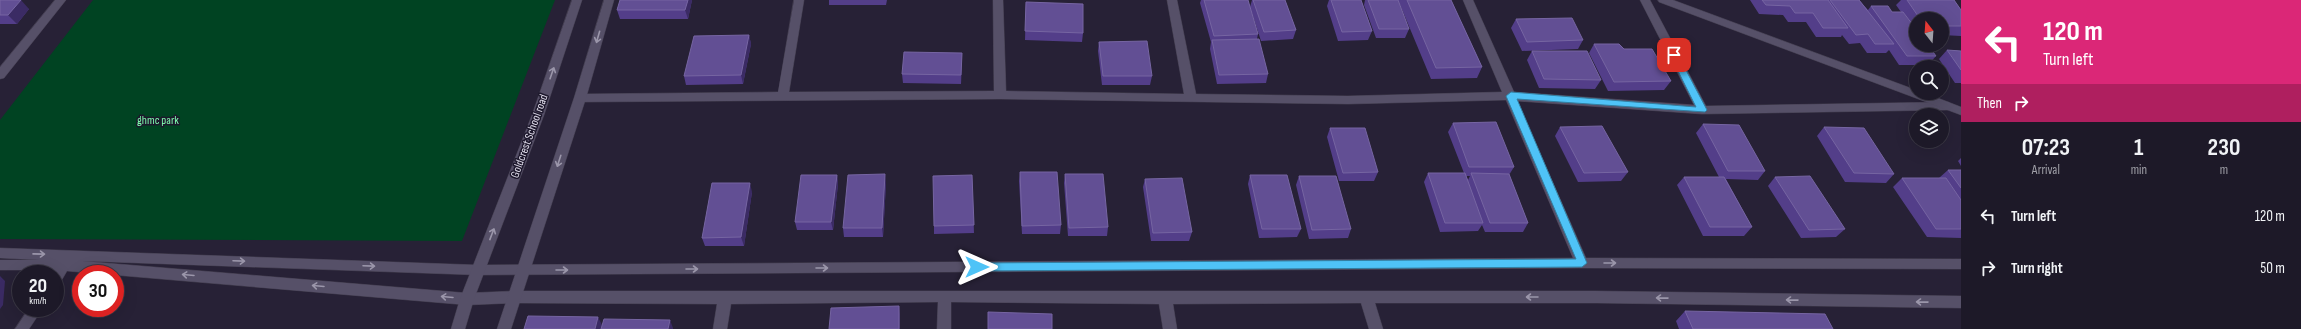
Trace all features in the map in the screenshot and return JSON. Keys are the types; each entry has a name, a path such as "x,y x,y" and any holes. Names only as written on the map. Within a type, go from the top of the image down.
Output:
{"street":[{"path":"0,75 61,0"},
{"name":"Goldcrest School road","path":"458,329 467,299 538,115 577,0"},
{"path":"504,329 580,98 609,0"},
{"path":"783,95 799,0"},
{"path":"998,0 1000,95"},
{"path":"1172,0 1191,98"},
{"path":"1468,0 1511,96 1582,263"},
{"path":"1645,0 1702,110"},
{"path":"1663,0 1961,111"},
{"path":"580,98 783,95 1000,95 1348,100 1511,96 1702,110 1948,106"},
{"path":"0,253 478,270 1582,263 1961,264"},
{"path":"0,265 12,265"},
{"path":"64,265 467,299 514,296 725,298 945,296 1165,298 1596,297 1961,302"},
{"path":"944,329 945,296"},
{"path":"1366,297 1376,329"},
{"path":"720,329 725,298"},
{"path":"1165,298 1170,329"},
{"path":"22,329 30,317"}],"green space":[{"name":"ghmc park","path":"93,0 555,0 462,241 0,239 0,120"}],"building":[{"path":"0,0 21,0 8,15 0,15"},
{"path":"620,0 688,0 685,10 617,10"},
{"path":"1204,0 1248,0 1258,34 1214,36"},
{"path":"1253,0 1285,0 1296,30 1264,32"},
{"path":"1331,0 1361,0 1372,31 1342,32"},
{"path":"1368,0 1398,0 1409,29 1379,29"},
{"path":"1407,0 1451,0 1482,67 1436,68"},
{"path":"1762,0 1828,0 1848,28 1823,28 1813,13 1795,13 1790,6 1766,5"},
{"path":"1830,0 1859,0 1894,44 1875,44 1868,34 1856,35"},
{"path":"1907,0 1954,0 1961,10 1961,26 1949,26 1949,12 1915,12"},
{"path":"1026,2 1083,4 1083,33 1025,31"},
{"path":"1871,6 1888,6 1892,12 1903,12 1909,20 1909,52 1933,52 1936,56 1907,56"},
{"path":"1572,18 1583,40 1527,42 1516,19"},
{"path":"749,35 741,75 684,76 694,36"},
{"path":"1259,39 1268,74 1219,75 1212,40"},
{"path":"1147,41 1152,76 1103,76 1099,42"},
{"path":"1594,44 1619,44 1624,49 1652,49 1671,81 1614,82"},
{"path":"1949,50 1961,51 1961,70 1948,52"},
{"path":"1532,51 1587,51 1601,80 1544,79"},
{"path":"904,52 962,53 961,75 902,74"},
{"path":"1496,122 1514,167 1469,167 1453,123"},
{"path":"1703,124 1739,125 1765,171 1728,171"},
{"path":"1602,126 1628,172 1584,173 1560,127"},
{"path":"1824,127 1864,128 1894,174 1854,173"},
{"path":"1330,128 1365,128 1378,172 1343,173"},
{"path":"1948,170 1961,170 1961,188"},
{"path":"1020,172 1057,172 1061,225 1022,226"},
{"path":"1428,173 1465,173 1483,223 1445,223"},
{"path":"1471,173 1509,174 1528,223 1490,223"},
{"path":"885,174 882,228 843,228 848,175"},
{"path":"1065,174 1103,174 1108,227 1069,228"},
{"path":"801,175 837,175 831,222 795,222"},
{"path":"972,175 974,225 934,226 933,176"},
{"path":"1250,175 1287,175 1301,229 1262,229"},
{"path":"1299,176 1336,176 1351,229 1312,230"},
{"path":"1810,176 1845,229 1809,230 1775,177"},
{"path":"1684,177 1724,177 1752,227 1710,227"},
{"path":"1182,178 1192,232 1153,233 1145,179"},
{"path":"1902,178 1946,178 1961,200 1961,229 1936,229"},
{"path":"712,183 750,183 741,237 702,238"},
{"path":"899,306 899,329 829,329 831,308"},
{"path":"1685,311 1825,314 1833,329 1693,329"},
{"path":"988,312 1052,314 1052,329 988,329"},
{"path":"528,316 598,317 595,329 524,329"},
{"path":"604,319 670,320 668,329 601,329"}],"route":[{"path":"977,267 1582,263 1511,96 1702,110 1674,55"}]}
